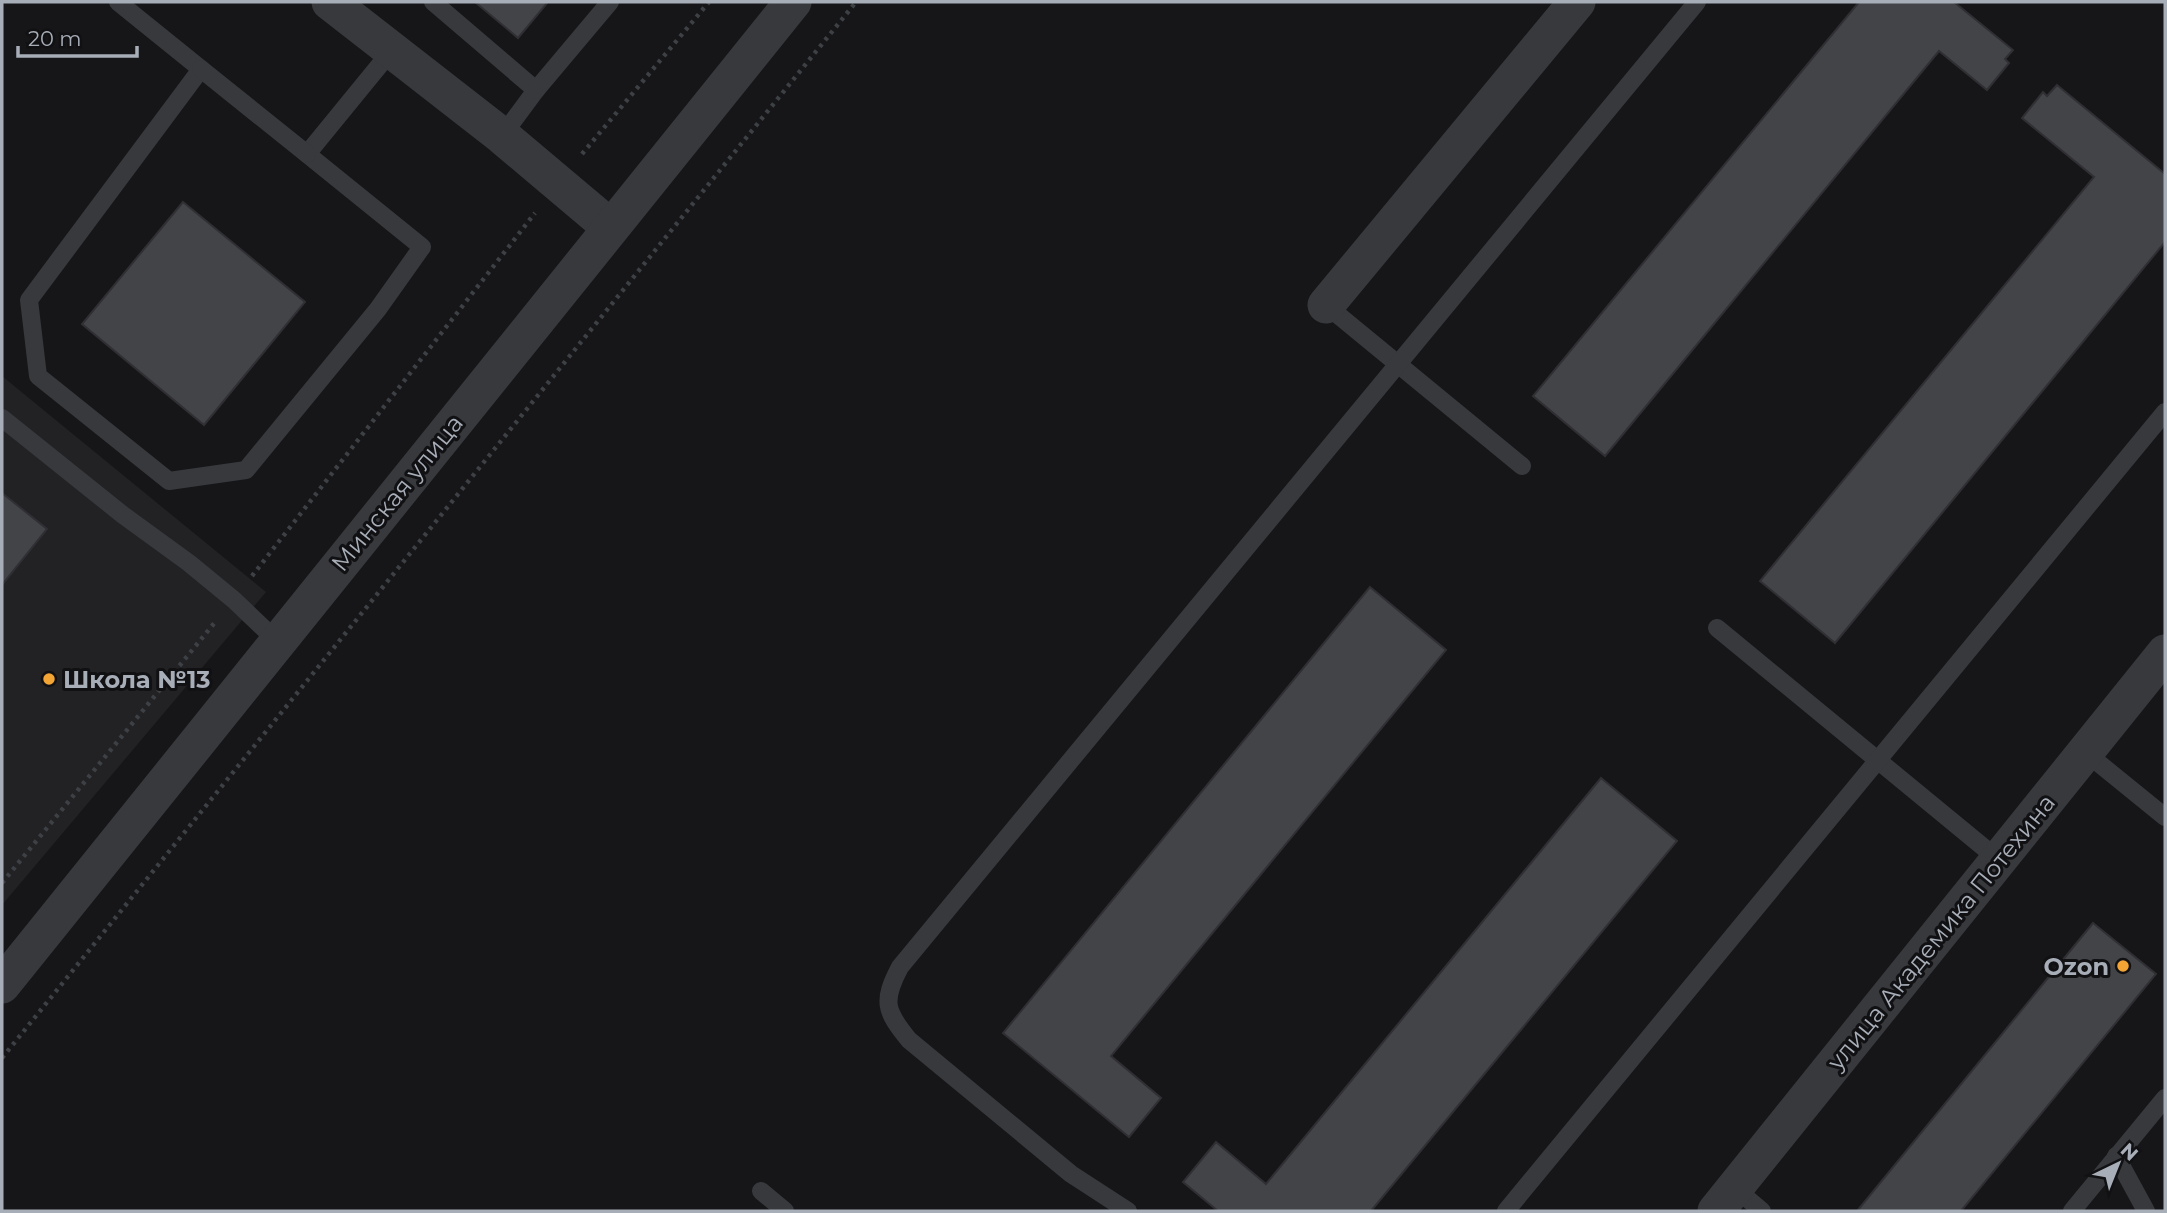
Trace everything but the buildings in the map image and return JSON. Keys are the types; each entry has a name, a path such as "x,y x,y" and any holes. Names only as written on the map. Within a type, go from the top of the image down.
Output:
{"street":[{"name":"Минская улица","path":"2,985 793,2"},
{"path":"1326,305 1577,2"},
{"path":"334,3 502,136 610,227"},
{"name":"улица Академика Потехина","path":"1726,1199 2165,653"}],"lane":[{"path":"118,2 422,247 378,309 246,470 169,481 38,376 29,300 201,69"},
{"path":"433,2 536,90"},
{"path":"502,136 536,90 610,2"},
{"path":"1128,1211 1071,1174 909,1040 891,1019 888,991 909,956 1697,2"},
{"path":"307,154 392,50"},
{"path":"1326,305 1521,466"},
{"path":"1506,1211 2165,412"},
{"path":"2,418 234,600 277,641"},
{"path":"1717,628 1999,860"},
{"path":"2085,752 2165,817"},
{"path":"2072,1211 2165,1098"},
{"path":"2116,1156 2146,1211"},
{"path":"761,1191 785,1211"},
{"path":"1726,1199 1762,1211"}],"path":[{"path":"2,883 234,600 559,183 709,2"},
{"path":"2,1058 856,2"}],"shaded area":[{"path":"2,376 266,592 2,905"}],"place":[{"name":"Школа №13","path":"49,679"},
{"name":"Ozon","path":"2123,966"}]}
